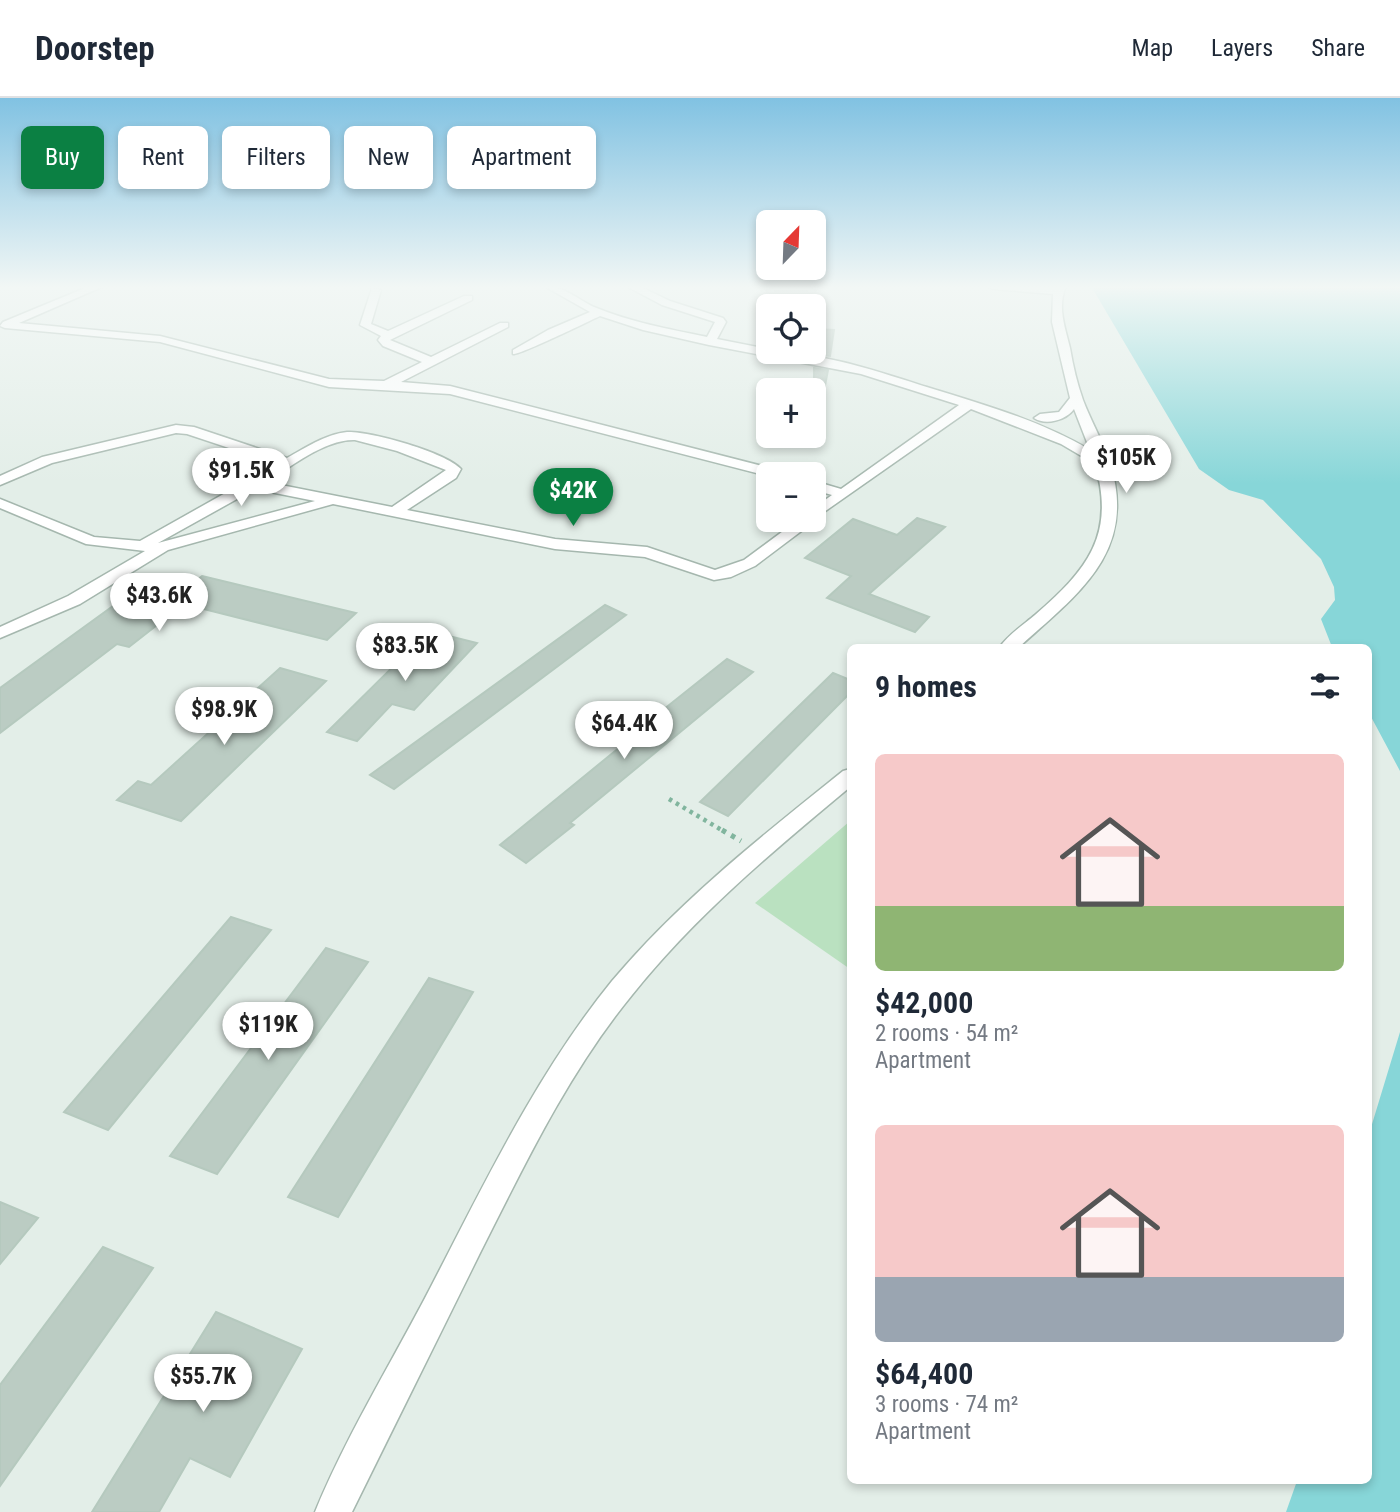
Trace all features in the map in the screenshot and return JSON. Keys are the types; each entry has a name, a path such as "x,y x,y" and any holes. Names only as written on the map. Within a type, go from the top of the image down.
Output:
{"street":[{"path":"210,352 329,383 450,390 756,469"},
{"path":"407,352 430,361"},
{"path":"386,386 448,352"},
{"path":"762,352 863,371 1039,424 1091,431"},
{"path":"1011,644 1083,576 1101,551 1110,512 1103,463 1076,398 1065,352"},
{"path":"1039,424 1063,415 1076,398"},
{"path":"826,506 969,404"},
{"path":"1039,424 1103,463"},
{"path":"0,481 47,460 176,429 189,430 288,463"},
{"path":"142,546 288,463 349,436 410,451 443,462 454,469 451,475 393,513"},
{"path":"253,484 555,544 647,552 703,572 723,576 741,568 790,532"},
{"path":"826,489 843,494"},
{"path":"2,631 74,600 163,547 329,501"},
{"path":"0,503 91,541 163,547"},
{"path":"332,1512 499,1186 562,1072 630,979 679,925 758,851 847,778"}],"path":[{"path":"669,799 758,851"}],"green space":[{"path":"847,824 847,967 755,903"}],"water":[{"path":"1130,352 1400,352 1400,771 1372,719 1372,644 1331,644 1321,619 1335,600 1334,587 1321,559 1263,500 1229,490 1199,469"},
{"path":"1400,1032 1400,1512 1286,1512 1296,1484 1372,1484 1372,1124"}],"building":[{"path":"814,368 828,370 826,380 826,378 814,378"},
{"path":"917,518 945,527 869,594 929,617 915,632 827,598 851,576 805,558 853,519 897,535"},
{"path":"202,576 356,613 327,640 184,604 129,647 117,644 0,733 0,688 135,590 171,599"},
{"path":"605,605 626,615 394,789 370,775"},
{"path":"429,631 477,643 414,710 392,704 357,741 327,732"},
{"path":"727,659 753,672 570,823 574,825 526,863 500,845 636,734 634,733"},
{"path":"280,668 326,681 181,821 117,800 138,781 151,785"},
{"path":"833,673 847,679 847,696 728,816 700,802"},
{"path":"231,917 271,930 108,1130 64,1112"},
{"path":"326,948 368,962 217,1174 170,1156"},
{"path":"429,978 473,992 338,1217 288,1197"},
{"path":"0,1202 38,1218 0,1264"},
{"path":"103,1247 153,1268 0,1486 0,1385"},
{"path":"216,1312 302,1349 230,1477 190,1458 159,1512 92,1512"}]}
